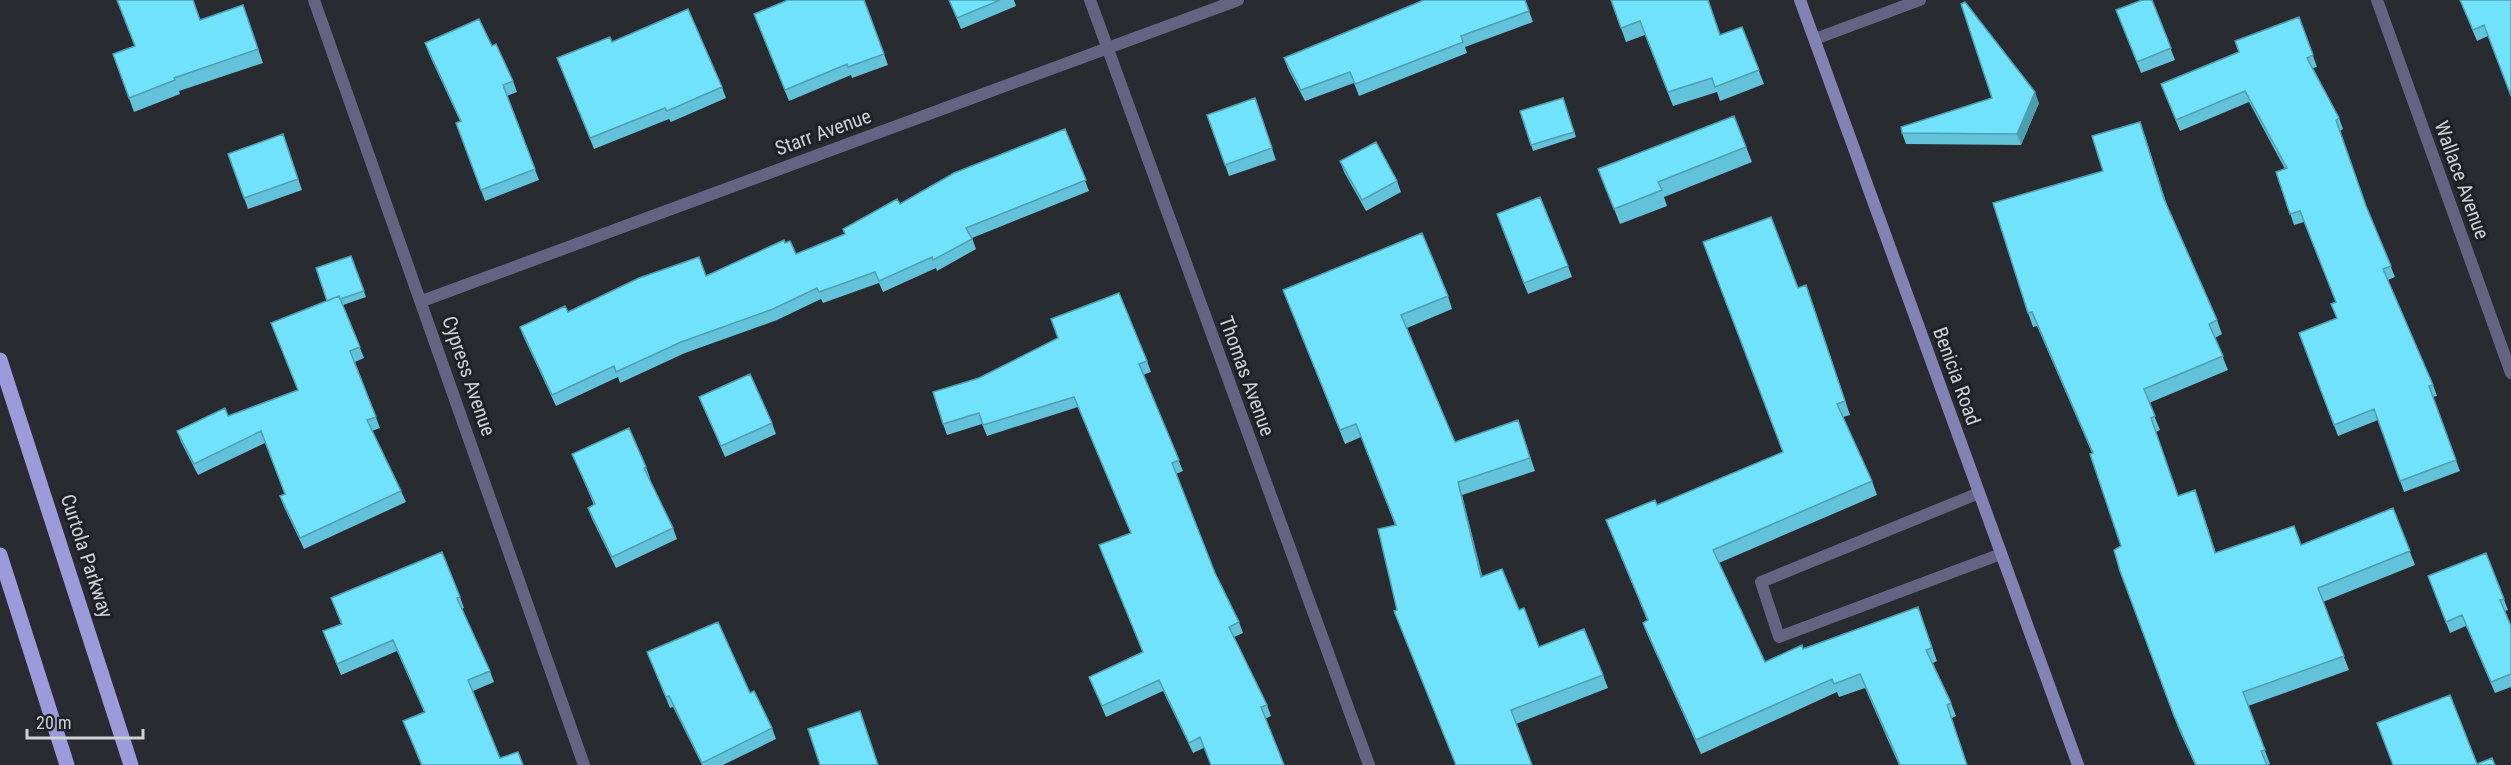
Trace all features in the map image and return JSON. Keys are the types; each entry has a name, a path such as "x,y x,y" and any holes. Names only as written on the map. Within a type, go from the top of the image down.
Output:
{"main road":[{"name":"Benicia Road","path":"1800,0 2078,765"},
{"name":"Curtola Parkway","path":"0,360 131,765"},
{"path":"0,555 67,765"}],"street":[{"name":"Cypress Avenue","path":"314,0 584,765"},
{"name":"Thomas Avenue","path":"1090,0 1369,765"},
{"name":"Starr Avenue","path":"422,302 1238,0"},
{"path":"1815,39 1920,0"},
{"name":"Wallace Avenue","path":"2377,0 2511,373"},
{"path":"1979,493 1761,582 1779,637 2001,554"}],"building":[{"path":"117,0 193,0 200,20 243,5 258,49 174,78 175,80 129,98 113,54 135,46"},
{"path":"788,0 864,0 884,54 848,67 847,64 785,90 754,14"},
{"path":"949,0 1000,0 957,18"},
{"path":"1424,0 1525,0 1529,11 1461,36 1463,42 1355,84 1350,72 1301,90 1284,58"},
{"path":"1611,0 1708,0 1720,35 1742,27 1759,70 1715,87 1712,78 1668,92 1640,21 1621,28"},
{"path":"2142,0 2152,0 2171,48 2137,62 2116,10"},
{"path":"2460,0 2511,0 2511,96 2484,25 2473,30"},
{"path":"1965,2 2035,92 2017,134 1902,133 1901,127 1992,98 1961,4"},
{"path":"688,9 722,87 667,111 665,108 590,138 557,58 610,37 612,42"},
{"path":"2299,17 2313,55 2307,58 2339,118 2336,120 2366,206 2391,266 2383,269 2433,385 2429,386 2456,460 2400,481 2374,409 2334,425 2299,333 2337,318 2331,304 2336,302 2300,211 2290,214 2276,172 2287,168 2245,91 2176,120 2161,84 2239,52 2235,41"},
{"path":"479,19 492,46 496,44 513,81 503,85 535,169 481,190 456,123 461,121 425,43"},
{"path":"1255,98 1272,148 1225,165 1207,115"},
{"path":"1563,98 1574,132 1531,145 1520,111"},
{"path":"1734,116 1746,147 1658,182 1662,190 1614,209 1598,169"},
{"path":"2140,122 2164,199 2217,320 2209,324 2223,356 2144,389 2155,416 2151,418 2178,496 2195,490 2215,553 2294,526 2301,545 2393,508 2410,551 2318,588 2344,656 2243,692 2265,750 2261,751 2267,765 2196,765 2174,716 2120,571 2114,550 2121,546 2090,454 2093,453 2032,312 2028,313 1993,203 2103,171 2092,136"},
{"path":"1065,129 1086,180 966,228 972,239 933,260 932,257 879,281 875,272 819,292 817,288 773,309 681,342 616,372 614,366 552,395 520,327 565,306 568,312 639,278 699,257 706,276 784,240 785,243 790,241 796,254 845,234 843,229 897,199 900,204 954,173"},
{"path":"283,134 298,179 244,198 228,154"},
{"path":"1376,142 1397,181 1362,200 1340,161"},
{"path":"1540,197 1568,266 1524,283 1497,214"},
{"path":"1771,217 1798,288 1806,285 1845,401 1837,404 1872,481 1713,550 1765,662 1802,645 1803,649 1918,607 1932,648 1926,650 1951,703 1947,705 1967,765 1900,765 1860,674 1834,684 1832,679 1696,740 1643,623 1648,620 1606,520 1655,500 1657,505 1783,452 1703,242"},
{"path":"1422,233 1448,296 1401,315 1455,442 1518,420 1530,458 1458,482 1481,577 1502,569 1519,610 1524,608 1539,647 1584,629 1603,675 1511,710 1532,765 1456,765 1394,611 1397,610 1378,529 1396,525 1356,424 1340,430 1283,290"},
{"path":"351,256 364,291 327,301 316,268"},
{"path":"1119,293 1147,361 1139,364 1179,460 1172,463 1215,573 1239,622 1229,627 1267,705 1261,707 1284,765 1211,765 1200,737 1189,743 1159,680 1102,706 1089,677 1143,652 1099,545 1131,533 1074,397 983,425 979,413 943,424 933,392 979,378 1058,338 1051,319"},
{"path":"339,296 360,347 350,351 376,417 367,420 401,491 300,538 280,496 285,494 261,431 194,464 177,431 225,408 228,416 298,390 271,323"},
{"path":"750,374 772,423 721,446 699,397"},
{"path":"629,428 646,467 644,468 673,528 612,557 588,508 595,504 572,454"},
{"path":"442,552 460,597 457,598 490,671 468,680 500,758 518,752 523,765 422,765 403,721 425,712 393,640 337,664 323,631 342,624 331,598"},
{"path":"2486,553 2504,599 2500,600 2511,626 2511,674 2491,682 2462,615 2446,622 2428,576"},
{"path":"718,622 750,693 754,691 772,728 702,763 669,696 666,697 647,652"},
{"path":"2450,695 2477,764 2492,758 2495,765 2393,765 2377,723"},
{"path":"860,711 878,765 820,765 808,729"}]}
